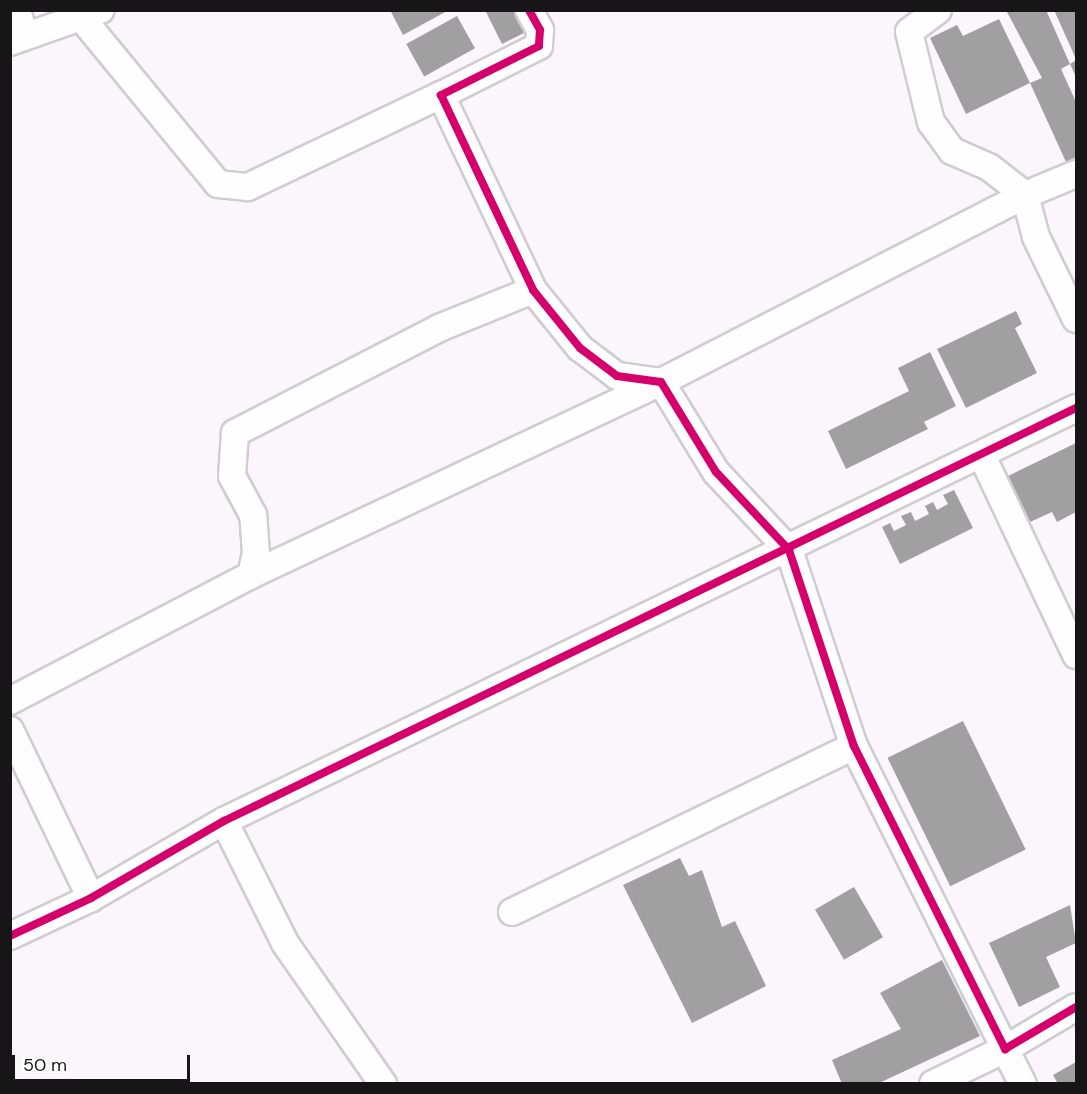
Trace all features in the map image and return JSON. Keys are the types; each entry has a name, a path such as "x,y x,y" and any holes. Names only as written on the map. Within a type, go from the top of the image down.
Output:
{"street":[{"path":"17,10 17,38 91,13 218,184 248,187 539,46 540,30 530,10"},
{"path":"938,10 909,32 931,122 952,151 989,167 1025,195 1036,237 1077,320"},
{"path":"441,95 533,290 580,348 617,376 661,382"},
{"path":"10,701 251,575 661,382 1025,195 1077,174"},
{"path":"251,575 253,515 232,476 235,433 439,328 533,290"},
{"path":"661,382 716,472 789,550 854,746 1023,1083"},
{"path":"10,936 91,898 224,821 983,458 1077,408"},
{"path":"983,458 1077,656"},
{"path":"10,730 18,764 91,898"},
{"path":"513,912 854,746"},
{"path":"224,821 285,943 383,1083"},
{"path":"933,1083 1005,1048 1077,1007"}],"building":[{"path":"390,10 449,10 403,35"},
{"path":"485,10 518,10 528,31 502,44"},
{"path":"1046,10 1070,64 1061,69 1076,102 1076,157 1066,162 1030,83 1042,78 1007,12"},
{"path":"1054,10 1076,10 1076,59"},
{"path":"457,16 475,48 424,76 406,44"},
{"path":"999,19 1030,83 966,114 930,38 957,25 963,36"},
{"path":"1076,60 1076,77 1070,64"},
{"path":"1016,311 1022,324 1015,328 1037,373 966,408 937,349"},
{"path":"930,352 956,406 924,422 928,429 846,469 828,431 909,391 898,368"},
{"path":"1076,443 1076,512 1057,522 1052,512 1030,522 1008,476"},
{"path":"954,490 973,528 900,564 882,527 890,523 894,531 906,525 901,516 911,512 915,521 929,514 925,506 933,502 937,510 948,504 943,495"},
{"path":"963,721 1026,850 950,886 888,758"},
{"path":"680,858 689,876 702,870 722,927 735,921 766,986 692,1023 623,885"},
{"path":"854,887 883,937 844,960 815,909"},
{"path":"1070,905 1076,943 1046,957 1060,987 1019,1007 989,943"},
{"path":"942,960 980,1036 877,1084 842,1084 832,1060 901,1029 880,993"},
{"path":"1076,1062 1076,1084 1058,1084 1053,1075"}],"cycle path":[{"path":"529,10 540,30 539,46 441,95 533,290 580,348 617,376 661,382 716,472 789,550 854,746 1005,1049 1076,1007"},
{"path":"10,936 91,898 224,821 1076,408"}]}
